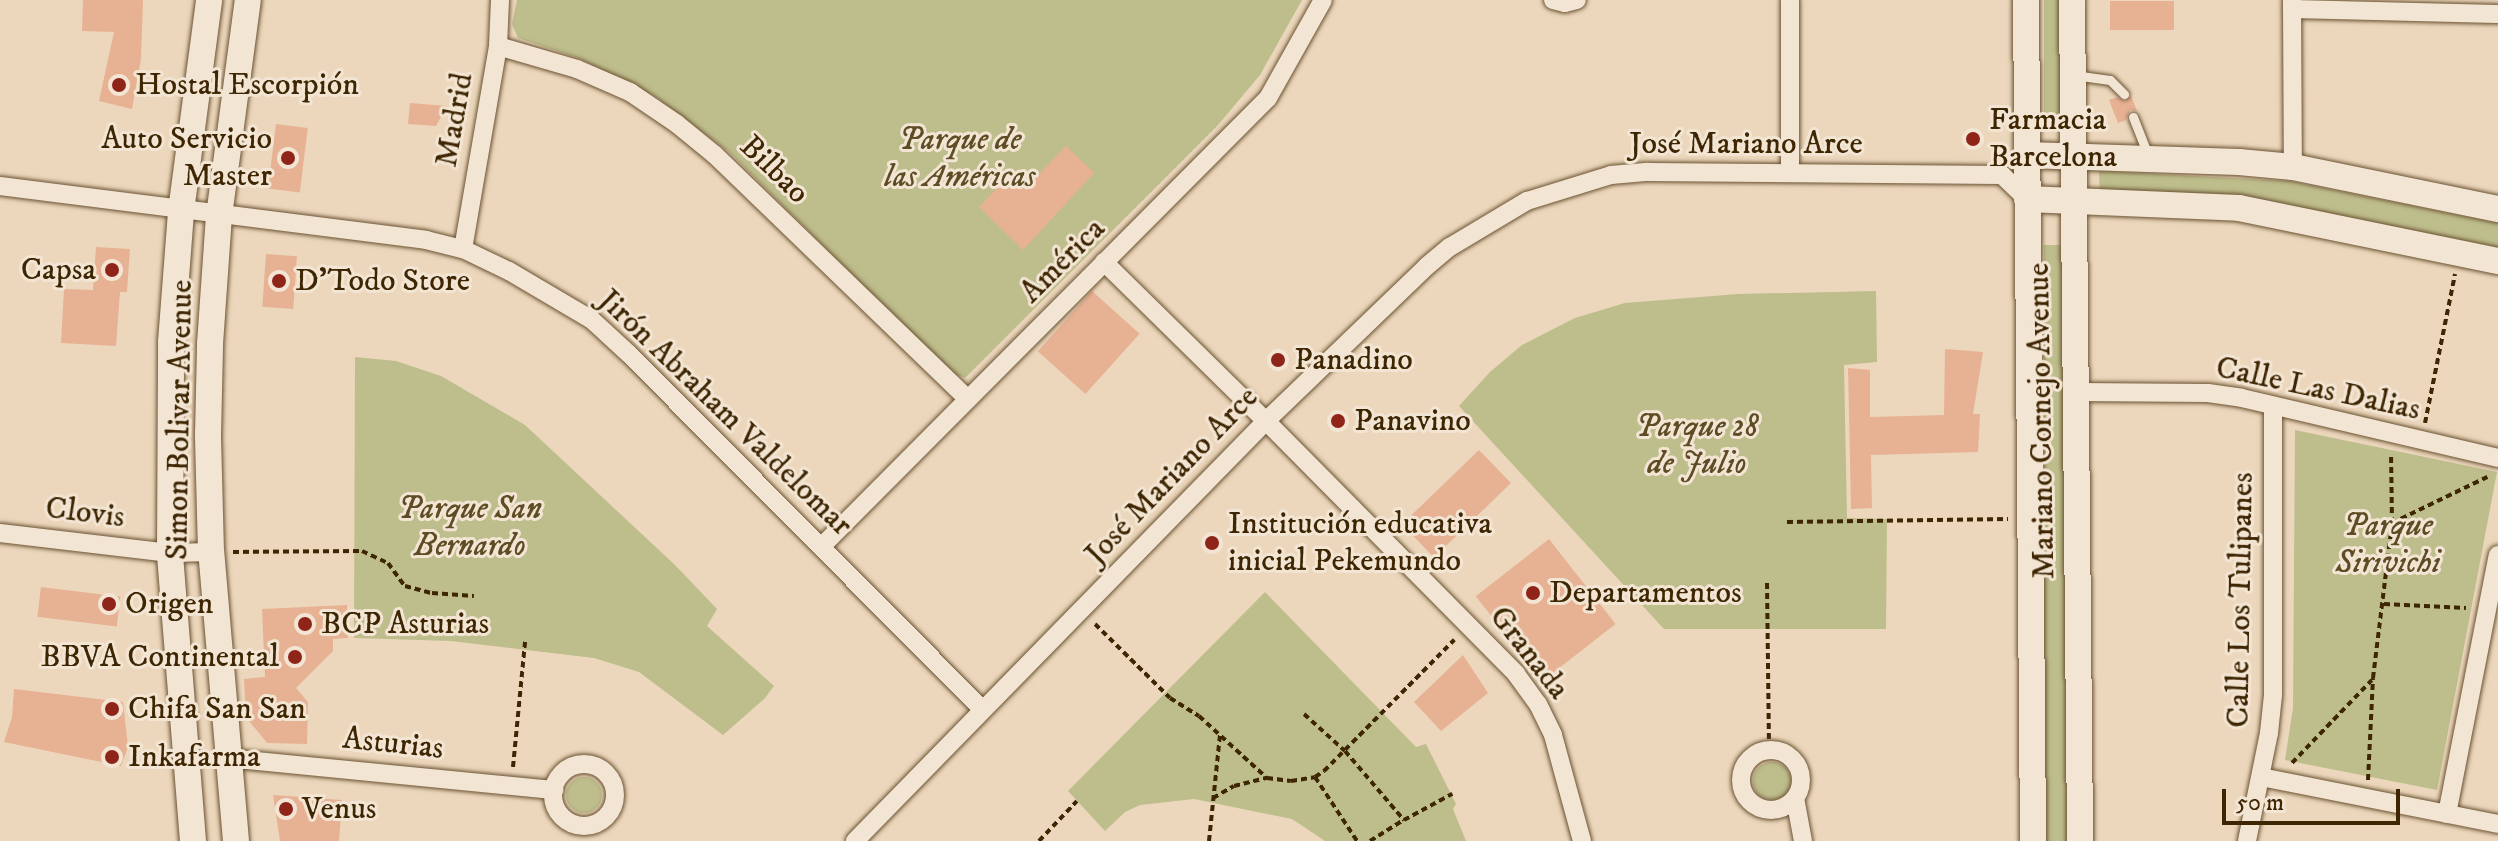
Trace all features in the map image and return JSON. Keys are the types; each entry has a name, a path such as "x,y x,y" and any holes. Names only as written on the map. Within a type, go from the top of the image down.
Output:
{"main road":[{"name":"Simon Bolivar Avenue","path":"193,841 170,553 171,342 181,211 209,0"},
{"name":"Simon Bolivar Avenue","path":"236,841 226,758 211,552 210,359 219,216 248,0"},
{"name":"Mariano Cornejo Avenue","path":"2026,0 2033,841"},
{"name":"Mariano Cornejo Avenue","path":"2072,0 2080,841"},
{"path":"2027,155 2149,158 2293,167 2498,209"},
{"path":"2027,199 2239,208 2498,261"}],"street":[{"name":"Madrid","path":"463,249 498,46 500,0"},
{"name":"América","path":"822,546 1268,98 1323,0"},
{"path":"1553,0 1565,3 1577,0"},
{"path":"1790,0 1790,172"},
{"path":"2293,167 2292,5 2492,8"},
{"name":"Bilbao","path":"498,46 590,74 630,92 677,124 715,155 968,399"},
{"path":"2027,155 2002,175 2027,199"},
{"name":"José Mariano Arce","path":"855,841 1266,421 1450,247 1527,201 1611,175 1648,172 2002,175"},
{"name":"Jirón Abraham Valdelomar","path":"0,186 426,240 463,249 509,271 592,320 822,546 982,709"},
{"name":"Granada","path":"1104,262 1516,674 1538,704 1564,768 1582,841"},
{"name":"Calle Las Dalias","path":"2075,392 2208,393 2498,458"},
{"name":"Calle Los Tulipanes","path":"2247,841 2268,779 2273,695 2273,406"},
{"name":"Clovis","path":"0,533 170,553 211,552"},
{"path":"2447,814 2493,610 2498,555"},
{"path":"1795,798 1777,809 1758,807 1745,794 1742,784 1742,775 1751,758 1769,750 1788,755 1795,762 1801,781 1795,798 1801,835"},
{"name":"Asturias","path":"226,758 554,790"},
{"path":"2268,779 2498,824"},
{"path":"1777,809 1801,835"}],"lane":[{"path":"2073,75 2110,80 2124,94"},
{"path":"2133,117 2149,158"}],"path":[{"path":"2421,442 2460,253"},
{"path":"2367,798 2373,678 2392,523 2391,435"},
{"path":"2392,523 2498,471"},
{"path":"1787,522 2030,519"},
{"path":"211,552 362,551 388,563 405,586 432,593 474,596"},
{"path":"1767,583 1769,750"},
{"path":"2384,604 2493,610"},
{"path":"1084,609 1170,698 1220,734 1267,778"},
{"path":"1213,798 1234,786 1267,778 1291,781 1315,777 1345,751 1469,624"},
{"path":"511,786 525,642"},
{"path":"2268,779 2373,678"},
{"path":"1304,714 1345,751 1404,820"},
{"path":"1209,841 1220,734"},
{"path":"1315,777 1357,841"},
{"path":"1370,841 1452,794"},
{"path":"1039,841 1077,801"}],"green space":[{"name":"Parque de las Américas","path":"517,0 1302,0 1260,75 1218,125 965,378 951,373 729,152 653,95 578,58 518,38 512,24"},
{"path":"2044,0 2068,0 2068,131 2044,131"},
{"path":"2099,171 2289,181 2498,223 2498,250 2100,199"},
{"path":"2044,245 2070,245 2070,841 2044,841"},
{"name":"Parque 28 de Julio","path":"1876,291 1877,362 1844,365 1847,518 1887,519 1886,629 1664,629 1459,406 1490,372 1522,345 1575,318 1625,303 1738,294"},
{"name":"Parque San Bernardo","path":"355,357 396,361 441,376 525,425 675,565 717,609 707,626 774,686 765,698 723,735 639,672 594,658 451,641 354,638"},
{"name":"Parque Sirivichi","path":"2295,430 2497,472 2437,790 2285,760 2293,708"},
{"path":"1265,592 1416,747 1426,744 1456,804 1453,809 1466,841 1325,841 1292,819 1194,799 1140,805 1125,812 1105,831 1068,791"},
{"path":"1772,762 1786,767 1791,781 1786,795 1772,800 1758,795 1753,781 1758,767"},
{"path":"584,777 597,782 602,795 597,808 584,813 571,808 566,795 571,782"}],"building":[{"path":"83,0 143,0 141,59 132,109 99,101 114,32 82,31"},
{"path":"2110,1 2174,1 2174,30 2110,30"},
{"path":"2131,96 2137,111 2130,110 2126,120 2118,123 2109,100 2117,97 2125,101"},
{"path":"410,103 447,106 436,126 408,124"},
{"name":"Auto Servicio Master","path":"276,124 308,128 300,192 268,189"},
{"path":"1066,146 1094,173 1023,250 979,207 1011,173 1027,187"},
{"path":"96,247 130,249 127,292 120,292 116,346 61,343 64,289 93,290"},
{"name":"D'Todo Store","path":"266,254 297,256 293,309 262,307"},
{"path":"1092,291 1140,334 1085,394 1038,351"},
{"path":"1945,349 1983,352 1973,414 1980,414 1978,452 1871,455 1872,508 1851,509 1848,368 1870,370 1870,417 1944,415"},
{"path":"1479,450 1511,483 1434,557 1402,524"},
{"path":"1549,539 1615,624 1542,681 1476,596"},
{"path":"41,587 120,597 117,627 37,617"},
{"path":"347,605 348,638 333,639 333,651 296,688 308,702 307,744 267,743 246,717 244,679 265,677 262,609"},
{"path":"1463,655 1488,693 1441,731 1414,702"},
{"path":"14,689 123,702 128,747 121,766 4,742 12,717"},
{"path":"273,795 342,800 339,841 280,841"}],"place":[{"name":"Hostal Escorpión","path":"119,85"},
{"name":"Farmacia Barcelona","path":"1973,139"},
{"name":"Auto Servicio Master","path":"288,158"},
{"name":"Capsa","path":"112,270"},
{"name":"D'Todo Store","path":"279,281"},
{"name":"Panadino","path":"1278,360"},
{"name":"Panavino","path":"1338,421"},
{"name":"Institución educativa inicial Pekemundo","path":"1212,543"},
{"name":"Departamentos","path":"1533,593"},
{"name":"Origen","path":"109,604"},
{"name":"BCP Asturias","path":"305,624"},
{"name":"BBVA Continental","path":"295,657"},
{"name":"Chifa San San","path":"112,709"},
{"name":"Inkafarma","path":"112,757"},
{"name":"Venus","path":"286,809"}]}
